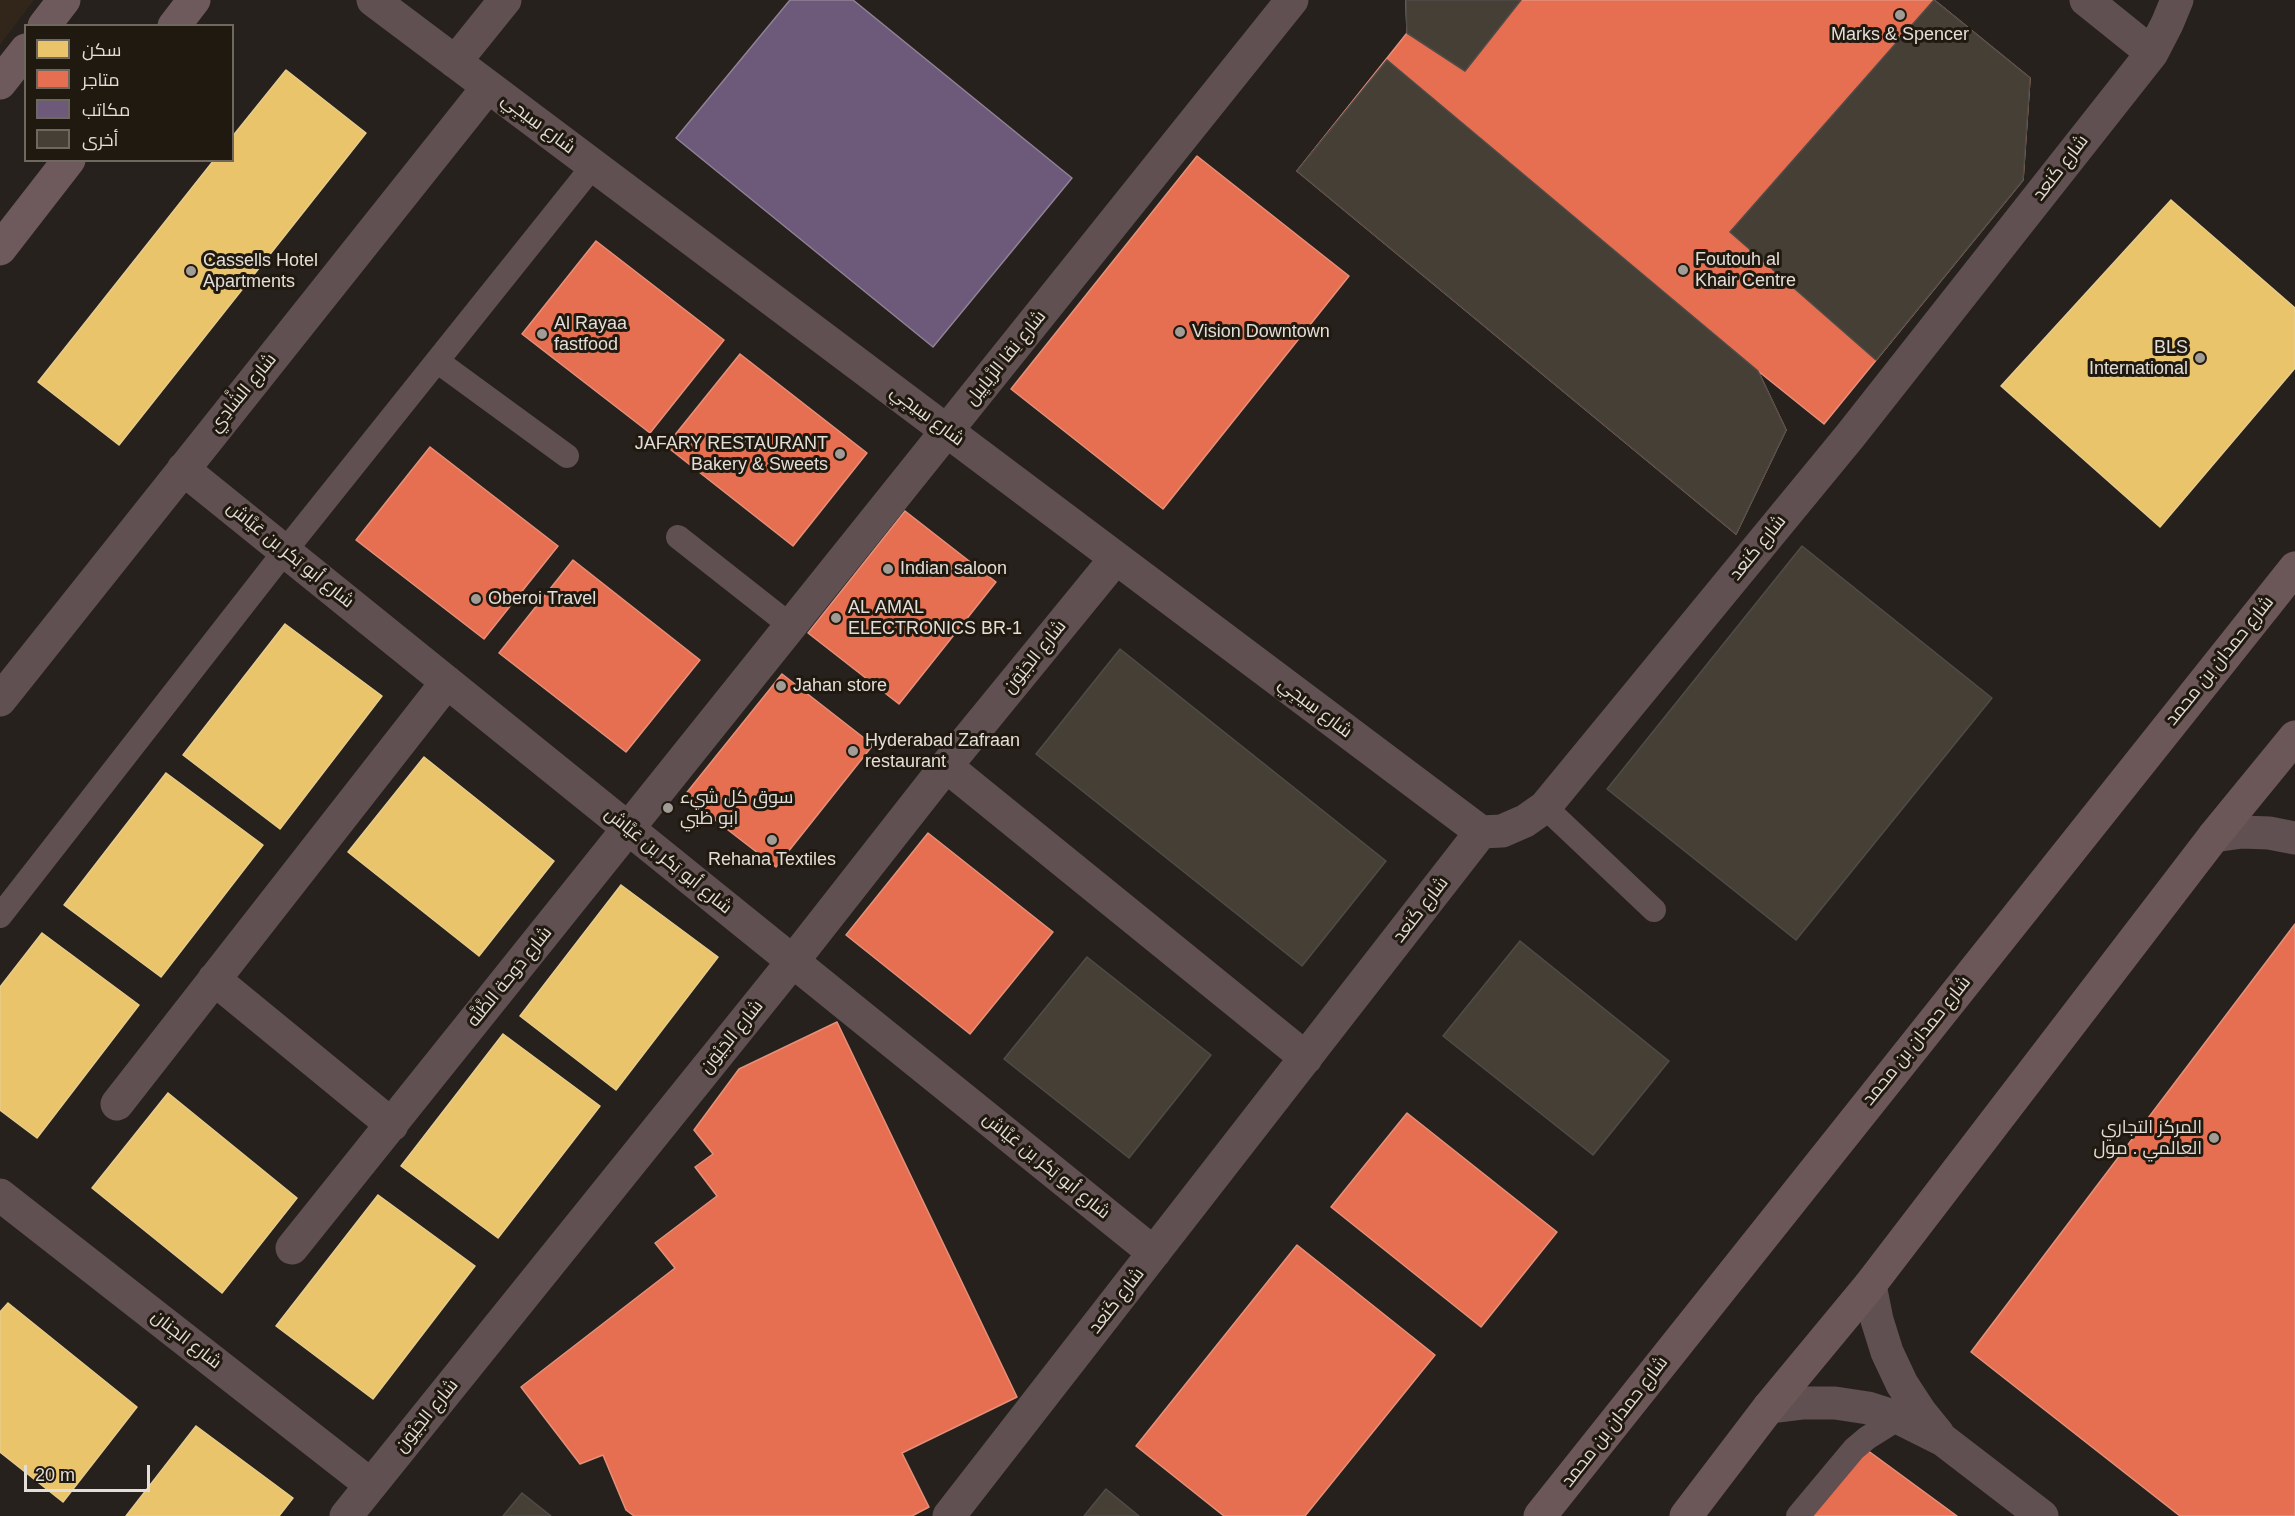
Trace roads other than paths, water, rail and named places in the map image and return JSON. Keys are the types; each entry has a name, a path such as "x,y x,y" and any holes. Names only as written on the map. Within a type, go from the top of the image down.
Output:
{"main road":[{"path":"46,24 64,0"},
{"path":"176,24 194,0"},
{"path":"0,83 24,53"},
{"path":"0,249 67,162"},
{"name":"شارع حمدان بن محمد","path":"1540,1516 2295,568"},
{"path":"1686,1516 1769,1407 1870,1285 2214,836 2295,737"}],"street":[{"name":"شارع سِيجِي","path":"373,0 1481,832"},
{"path":"455,62 505,0"},
{"name":"شارع نِقا الرَّيايِيل","path":"629,829 1292,0"},
{"path":"2086,0 2152,53"},
{"name":"شارع كَنعد","path":"950,1516 1481,832 1502,831 1525,821 1545,807 1850,436 2152,53 2177,0"},
{"name":"شارع الشَّادِي","path":"0,700 488,87"},
{"name":"شارع أبو بَكر بن عَيَّاش","path":"183,469 1154,1253"},
{"name":"شارع الجَيْوَن","path":"346,1516 793,961 946,766 1116,558"},
{"path":"117,1104 447,682"},
{"path":"946,766 1306,1058"},
{"name":"شارع دَوحة الظَّنَّه","path":"292,1248 629,829"},
{"path":"2214,836 2242,832 2269,833 2295,838"},
{"path":"214,979 392,1125"},
{"name":"شارع الجِنان","path":"0,1195 371,1485"},
{"path":"1870,1285 1876,1320 1887,1352 1921,1413 1943,1440"},
{"path":"1769,1407 1802,1403 1835,1403 1868,1408 1899,1418 1943,1440 2042,1516"}],"lane":[{"path":"0,916 285,551 593,166"},
{"path":"437,361 567,456"},
{"path":"678,537 791,626"},
{"path":"1545,807 1654,910"},
{"path":"1798,1516 1854,1449 1899,1418"}],"place":[{"name":"Marks & Spencer","path":"1900,15"},
{"name":"Foutouh al Khair Centre","path":"1683,270"},
{"name":"Cassells Hotel Apartments","path":"191,271"},
{"name":"Vision Downtown","path":"1180,332"},
{"name":"Al Rayaa fastfood","path":"542,334"},
{"name":"BLS International","path":"2200,358"},
{"name":"JAFARY RESTAURANT Bakery & Sweets","path":"840,454"},
{"name":"Indian saloon","path":"888,569"},
{"name":"Oberoi Travel","path":"476,599"},
{"name":"AL AMAL ELECTRONICS BR-1","path":"836,618"},
{"name":"Jahan store","path":"781,686"},
{"name":"Hyderabad Zafraan restaurant","path":"853,751"},
{"name":"سوق كل شيء ابو ظبي","path":"668,808"},
{"name":"Rehana Textiles","path":"772,840"},
{"name":"المركز التجاري العالمي . مول","path":"2214,1138"}]}
